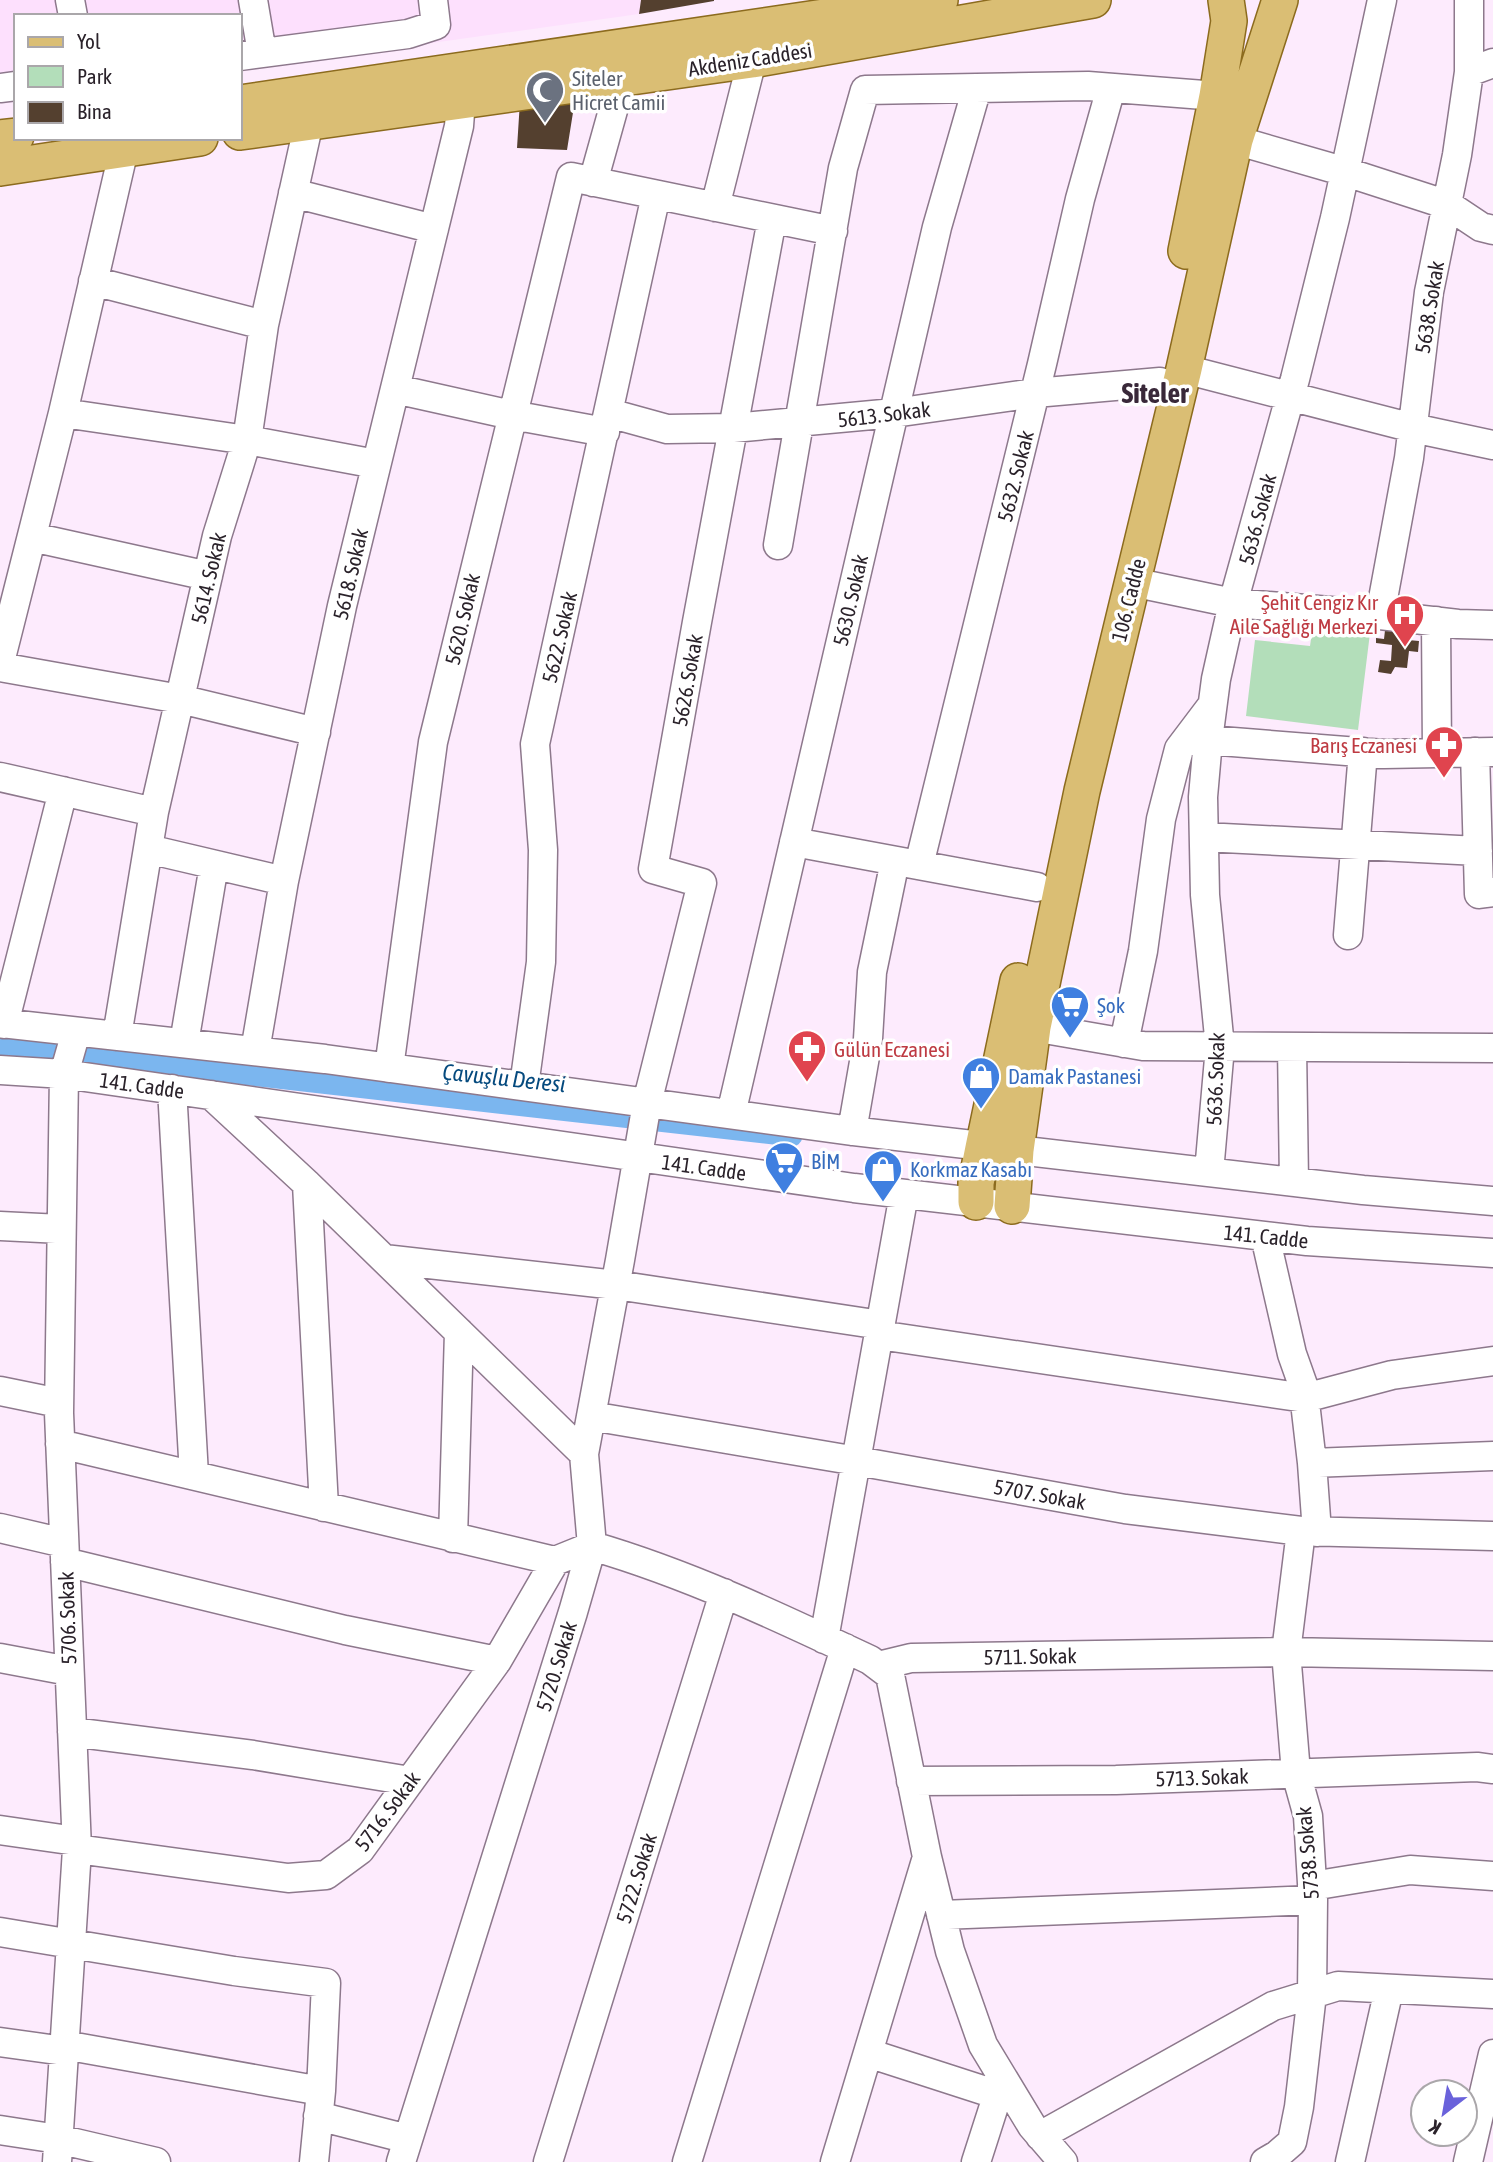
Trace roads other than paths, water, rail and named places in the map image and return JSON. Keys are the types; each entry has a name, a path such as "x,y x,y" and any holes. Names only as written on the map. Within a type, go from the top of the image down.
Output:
{"main road":[{"name":"Akdeniz Caddesi","path":"242,103 940,0"},
{"name":"Akdeniz Caddesi","path":"242,132 752,60 1093,0"},
{"name":"106. Cadde","path":"976,1193 994,1148 1033,1027 1082,791 1132,582 1172,375 1229,21 1226,0"},
{"path":"1244,0 1269,0"},
{"name":"106. Cadde","path":"1013,1198 994,1148 1037,887 1235,140 1280,0"},
{"path":"0,168 186,140"}],"street":[{"path":"253,0 251,55 408,34 434,12"},
{"name":"5636. Sokak","path":"1209,1172 1220,1047 1205,895 1203,797 1213,704 1233,603 1290,396 1346,172 1382,0"},
{"name":"5638. Sokak","path":"1380,615 1409,458 1429,292 1481,67 1469,0"},
{"path":"715,207 752,60"},
{"name":"5620. Sokak","path":"389,1068 433,741 512,415 582,180 622,78"},
{"path":"778,545 843,168 865,90 1088,86 1217,96"},
{"name":"5630. Sokak","path":"731,1114 937,227 977,88"},
{"name":"5632. Sokak","path":"852,1131 868,1039 872,972 907,863 1035,393 1080,200 1111,88"},
{"name":"5618. Sokak","path":"255,1051 284,881 342,606 434,229 458,126 461,100"},
{"name":"5614. Sokak","path":"117,1036 155,812 217,536 247,440 264,325 309,122"},
{"path":"1235,140 1447,205 1481,227 1493,230"},
{"path":"0,662 63,413 124,149"},
{"path":"582,180 833,231"},
{"path":"293,193 434,229"},
{"name":"5622. Sokak","path":"524,1086 541,962 543,850 535,744 656,195"},
{"name":"5626. Sokak","path":"647,1104 702,883 653,869 772,219"},
{"path":"93,281 264,325"},
{"name":"5613. Sokak","path":"395,389 512,415 667,429 733,428 894,414 1172,375 1290,396 1493,446"},
{"path":"63,413 247,440 376,464"},
{"path":"32,537 208,576"},
{"path":"1132,582 1233,603 1493,625"},
{"path":"1436,621 1437,753"},
{"path":"0,667 180,699 316,733"},
{"path":"1124,1043 1143,951 1161,819 1179,749 1213,704"},
{"path":"1208,740 1363,752 1484,752 1485,804 1478,851 1479,894 1493,892"},
{"path":"1348,935 1363,752"},
{"path":"0,777 155,812"},
{"path":"63,791 2,1024 255,1051 994,1148 1363,1191 1493,1201"},
{"path":"1204,837 1478,851"},
{"path":"794,842 1037,887"},
{"path":"148,849 284,881"},
{"path":"184,1043 214,865"},
{"path":"1033,1027 1143,1046 1493,1048"},
{"name":"5706. Sokak","path":"57,2150 77,1845 58,1403 64,1073 76,1032"},
{"path":"1292,1047 1294,1182"},
{"name":"141. Cadde","path":"0,1070 64,1073 904,1194 976,1193 1307,1241 1493,1253"},
{"path":"172,1089 194,1475"},
{"path":"211,1095 307,1184 584,1454"},
{"name":"5720. Sokak","path":"405,2150 592,1546 584,1454 647,1104"},
{"path":"307,1184 324,1507"},
{"path":"687,2162 834,1643 857,1461 904,1194"},
{"path":"0,1226 61,1229"},
{"name":"5738. Sokak","path":"1265,1236 1292,1354 1303,1385 1312,1463 1309,1531 1286,1652 1296,1773 1308,1816 1312,1893 1312,1994 1299,2107 1292,2142 1265,2162"},
{"path":"384,1259 616,1285 1305,1398 1392,1375 1493,1361"},
{"path":"453,1538 458,1332"},
{"path":"0,1391 58,1403"},
{"name":"5707. Sokak","path":"591,1416 1125,1509 1309,1531 1493,1536"},
{"path":"60,1444 555,1561 592,1546 724,1593 878,1666 890,1675 927,1857 950,1951 983,2045 1000,2087 1063,2162"},
{"path":"1312,1463 1493,1456"},
{"path":"0,1528 64,1552 345,1629 497,1661"},
{"name":"5716. Sokak","path":"0,1830 77,1845 288,1878 326,1875 360,1850 497,1661 555,1561"},
{"name":"5722. Sokak","path":"548,2162 724,1593"},
{"name":"5711. Sokak","path":"878,1666 911,1658 1286,1652 1493,1656"},
{"path":"0,1658 69,1671"},
{"path":"72,1732 253,1755 410,1781"},
{"name":"5713. Sokak","path":"911,1781 1116,1780 1477,1767 1493,1769"},
{"path":"835,2162 927,1857"},
{"path":"941,1915 1312,1893 1410,1870 1493,1876"},
{"path":"0,1933 326,1983 320,2104 314,2162"},
{"path":"1040,2136 1273,2006 1338,1986 1493,1994"},
{"path":"1350,2162 1389,1989"},
{"path":"0,2042 64,2048 320,2104 405,2150"},
{"path":"868,2053 1000,2087"},
{"path":"1468,2162 1490,2087 1493,2054"},
{"path":"976,2162 1000,2087"},
{"path":"0,2130 57,2150 156,2162"}],"waterway":[{"name":"Çavuşlu Deresi","path":"0,1047 792,1136"}],"place":[{"name":"Siteler Hicret Camii","path":"545,124"},
{"name":"Şehit Cengiz Kır Aile Sağlığı Merkezi","path":"1405,648"},
{"name":"Barış Eczanesi","path":"1444,779"},
{"name":"Şok","path":"1070,1039"},
{"name":"Gülün Eczanesi","path":"807,1083"},
{"name":"Damak Pastanesi","path":"981,1110"},
{"name":"BİM","path":"784,1195"},
{"name":"Korkmaz Kasabı","path":"883,1203"}],"district":[{"name":"Siteler","path":"1155,393"}]}
